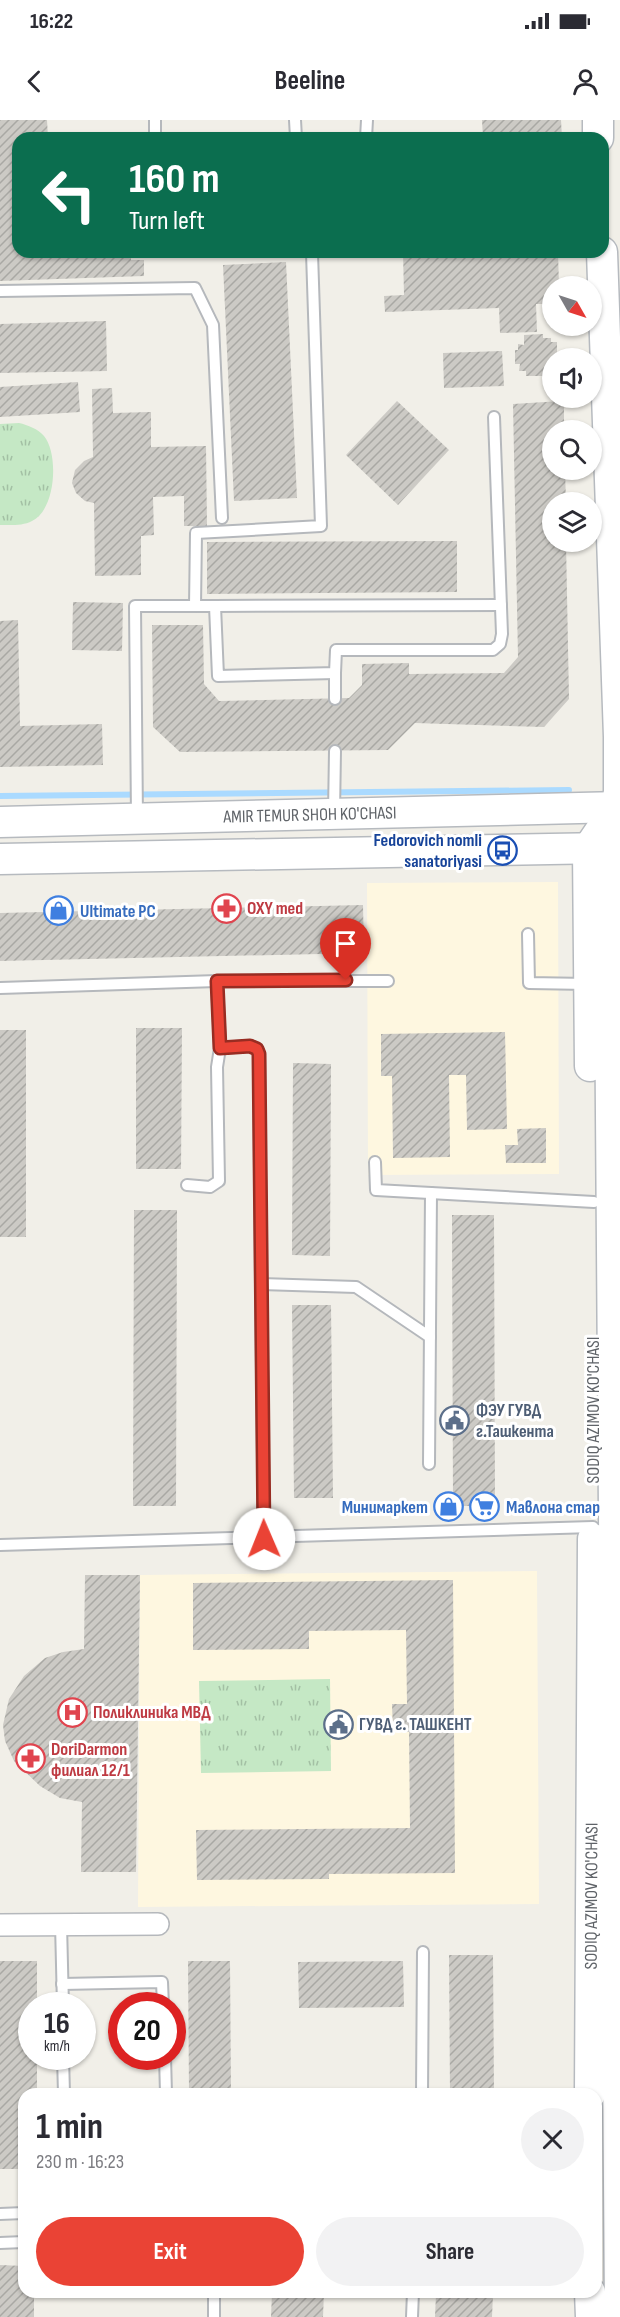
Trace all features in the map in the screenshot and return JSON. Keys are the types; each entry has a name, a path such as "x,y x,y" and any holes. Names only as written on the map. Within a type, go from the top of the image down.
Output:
{"main road":[{"path":"0,860 612,832 619,792 619,737 602,258"},
{"name":"AMIR TEMUR SHOH KO'CHASI","path":"0,822 137,811 334,807 612,832"},
{"name":"SODIQ AZIMOV KO'CHASI","path":"612,832 588,984 609,1716 620,2314"},
{"name":"SODIQ AZIMOV KO'CHASI","path":"603,1526 612,832"},
{"name":"SODIQ AZIMOV KO'CHASI","path":"590,2088 609,1716"},
{"path":"590,2298 591,2317"}],"street":[{"path":"0,1925 158,1924"}],"lane":[{"path":"195,606 196,533 321,526 312,258"},
{"path":"0,291 195,288 213,325 222,518"},
{"path":"335,699 336,650 493,650 500,644 502,634 494,417"},
{"path":"137,811 135,606 501,605"},
{"path":"215,606 218,676 336,673"},
{"path":"334,807 335,751"},
{"path":"528,934 529,983 588,984"},
{"path":"187,1185 210,1187 219,1181 217,1067 220,1048 217,981"},
{"path":"0,987 217,981 388,981"},
{"path":"220,1048 250,1046 257,1049 259,1054 264,1539"},
{"path":"375,1162 376,1190 594,1202"},
{"path":"429,1464 431,1192"},
{"path":"261,1284 356,1287 430,1337"},
{"path":"0,1545 264,1539 603,1526"},
{"path":"61,1924 62,1992"},
{"path":"422,2088 423,1952"},
{"path":"62,1984 162,1982 162,1992"},
{"path":"63,2070 64,2088"},
{"path":"165,2070 166,2088"},
{"path":"0,2214 18,2213"},
{"path":"0,2243 18,2242"},
{"path":"214,2298 214,2317"},
{"path":"412,2317 413,2298"}],"shaded area":[{"path":"558,882 559,1174 368,1175 367,883"},
{"name":"ГУВД г. ТАШКЕНТ","path":"537,1571 539,1904 138,1907 140,1575"}],"green space":[{"path":"19,423 39,431 49,444 52,455 53,481 46,506 40,515 28,523 0,525 0,424"},
{"path":"330,1679 331,1771 201,1773 199,1681"}],"building":[{"path":"0,120 47,120 48,132 12,132 12,258 131,258 131,260 144,260 144,276 0,281"},
{"path":"482,120 561,120 562,132 483,132"},
{"path":"403,258 558,258 559,276 542,276 542,304 536,304 537,332 500,333 499,308 385,312 384,296 404,295"},
{"path":"286,262 297,498 234,501 223,265"},
{"path":"106,321 107,371 0,373 0,324"},
{"path":"542,334 543,338 551,338 551,342 557,342 557,348 542,348 542,376 526,376 526,371 519,371 520,364 515,364 515,350 518,350 518,344 524,345 524,335"},
{"path":"502,351 504,386 444,388 443,353"},
{"path":"78,382 80,412 0,417 0,387"},
{"path":"112,388 113,413 151,412 151,447 206,446 207,526 184,526 184,496 153,497 154,535 141,536 141,575 95,576 94,503 85,501 76,493 72,483 75,470 84,461 93,457 92,389"},
{"path":"397,401 449,450 398,505 346,455"},
{"path":"542,402 542,408 564,408 564,420 542,420 542,480 565,480 566,492 542,492 542,552 566,552 569,699 544,727 415,723 388,750 180,752 153,727 152,625 203,625 204,684 219,701 349,698 362,685 362,664 409,663 409,674 504,673 518,657 513,404"},
{"path":"457,541 457,592 207,594 207,542"},
{"path":"73,602 123,603 122,651 72,650"},
{"path":"18,620 20,726 102,724 103,765 0,767 0,621"},
{"path":"363,905 364,953 0,961 0,913"},
{"path":"136,1028 182,1028 181,1169 136,1169"},
{"path":"0,1030 26,1030 26,1237 0,1237"},
{"path":"505,1032 507,1129 467,1130 466,1075 449,1075 450,1157 393,1158 392,1076 381,1076 381,1034"},
{"path":"293,1063 331,1064 330,1256 292,1255"},
{"path":"546,1128 546,1163 506,1163 505,1145 518,1145 517,1129"},
{"path":"134,1210 177,1210 176,1506 133,1506"},
{"path":"452,1215 494,1215 495,1506 453,1506"},
{"path":"292,1305 331,1305 333,1498 294,1498"},
{"name":"Поликлиника МВД","path":"85,1575 140,1575 136,1872 81,1872 82,1802 60,1798 40,1786 14,1761 5,1741 3,1725 9,1699 24,1676 45,1658 84,1649"},
{"path":"453,1580 455,1873 329,1874 329,1879 197,1880 196,1830 410,1828 409,1732 393,1732 392,1704 407,1704 406,1630 309,1631 309,1649 193,1650 193,1583"},
{"path":"449,1955 493,1955 494,2088 450,2088"},
{"path":"0,1961 37,1961 37,1992 18,1992 18,2070 37,2070 37,2088 18,2088 18,2169 0,2169"},
{"path":"188,1961 230,1961 231,2088 189,2088"},
{"path":"403,1961 404,2007 299,2008 298,1962"},
{"path":"0,2265 18,2266 18,2298 34,2298 34,2317 0,2317"},
{"path":"272,2298 324,2298 323,2317 271,2317"},
{"path":"436,2298 493,2298 492,2317 435,2317"}],"waterway":[{"path":"0,796 569,790"}],"place":[{"name":"Fedorovich nomli sanatoriyasi","path":"503,850"},
{"name":"OXY med","path":"226,908"},
{"name":"Ultimate PC","path":"59,911"},
{"name":"ФЭУ ГУВД г.Ташкента","path":"455,1420"},
{"name":"Минимаркет","path":"449,1507"},
{"name":"Мавлона стар","path":"485,1507"},
{"name":"Поликлиника МВД","path":"72,1712"},
{"name":"ГУВД г. ТАШКЕНТ","path":"338,1724"},
{"name":"DoriDarmon филиал 12/1","path":"30,1759"}],"route":[{"path":"264,1539 259,1054 257,1049 250,1046 220,1048 217,981 346,980"}]}
